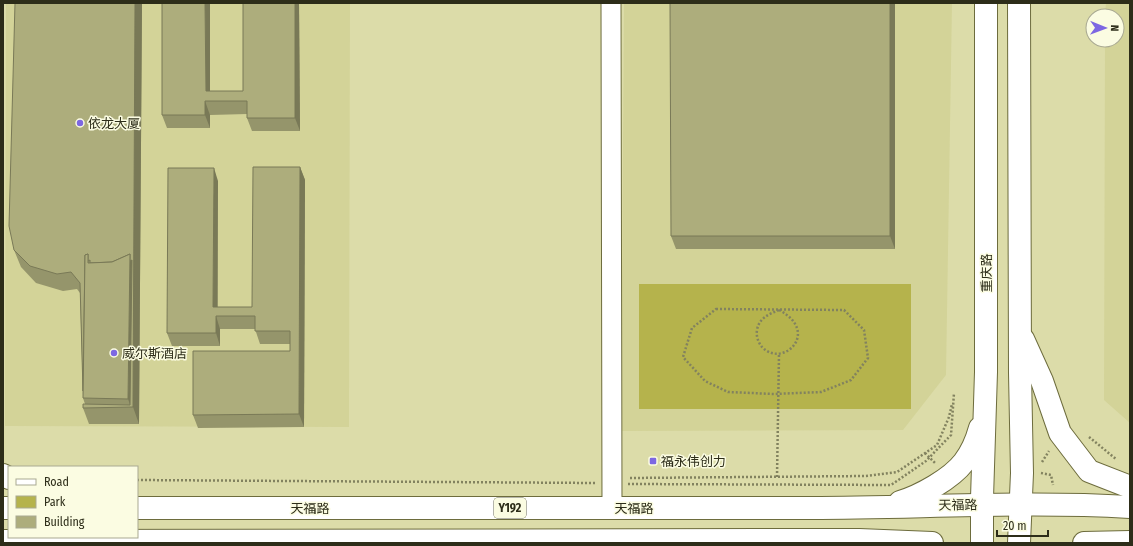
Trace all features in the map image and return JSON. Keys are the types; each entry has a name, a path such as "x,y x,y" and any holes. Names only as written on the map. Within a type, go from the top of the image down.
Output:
{"main road":[{"name":"重庆路","path":"982,543 986,372 986,3"},
{"path":"1018,3 1022,505 1019,543"},
{"path":"1020,334 1042,381 1060,433 1089,471 1130,487"},
{"path":"945,472 964,462 978,435 984,415"},
{"name":"Y192","path":"883,506 922,493 945,472"},
{"name":"天福路","path":"138,508 857,508 982,504 1056,504 1130,507"},
{"path":"3,541 859,540 889,543 932,543"},
{"path":"1084,543 1130,542"}],"lane":[{"path":"611,3 612,508"}],"path":[{"path":"716,309 779,310 844,310 864,330 868,358 852,380 821,392 728,392 705,381 683,357 692,328 716,309"},
{"path":"779,310 791,317 798,329 796,343 786,352 779,354 766,350 761,345 757,333 761,320 779,310"},
{"path":"777,477 779,354"},
{"path":"138,480 891,485 929,458 951,435 954,393 949,417 937,445 897,472 866,476 630,478"},
{"path":"1085,433 1114,458 1119,460"},
{"path":"925,453 945,472"},
{"path":"1051,475 1053,488"}],"shaded area":[{"path":"6,3 350,3 349,427 5,426"},
{"path":"624,3 952,3 946,375 903,430 621,431"},
{"path":"1106,3 1130,3 1130,423 1104,400 1105,48 1125,48 1125,8 1106,8"}],"green space":[{"path":"639,284 911,284 911,409 639,409"}],"building":[{"name":"依龙大厦","path":"15,3 135,3 133,407 83,408 83,404 130,405 132,260 130,261 130,254 112,262 90,263 90,260 88,261 88,254 85,255 83,391 80,283 71,272 57,274 30,266 14,250 9,226"},
{"path":"162,3 205,3 206,91 243,91 243,3 295,3 295,118 247,118 247,101 205,101 205,115 162,115"},
{"path":"670,3 890,3 890,236 671,236"},
{"path":"253,167 300,167 299,414 193,415 193,351 290,351 290,331 255,331 255,316 216,316 216,333 167,333 168,168 214,168 213,307 252,307"},
{"name":"威尔斯酒店","path":"88,254 88,263 112,262 130,254 128,399 83,398 85,255"}],"place":[{"name":"依龙大厦","path":"80,123"},
{"name":"威尔斯酒店","path":"114,353"},
{"name":"福永伟创力","path":"653,461"}]}
